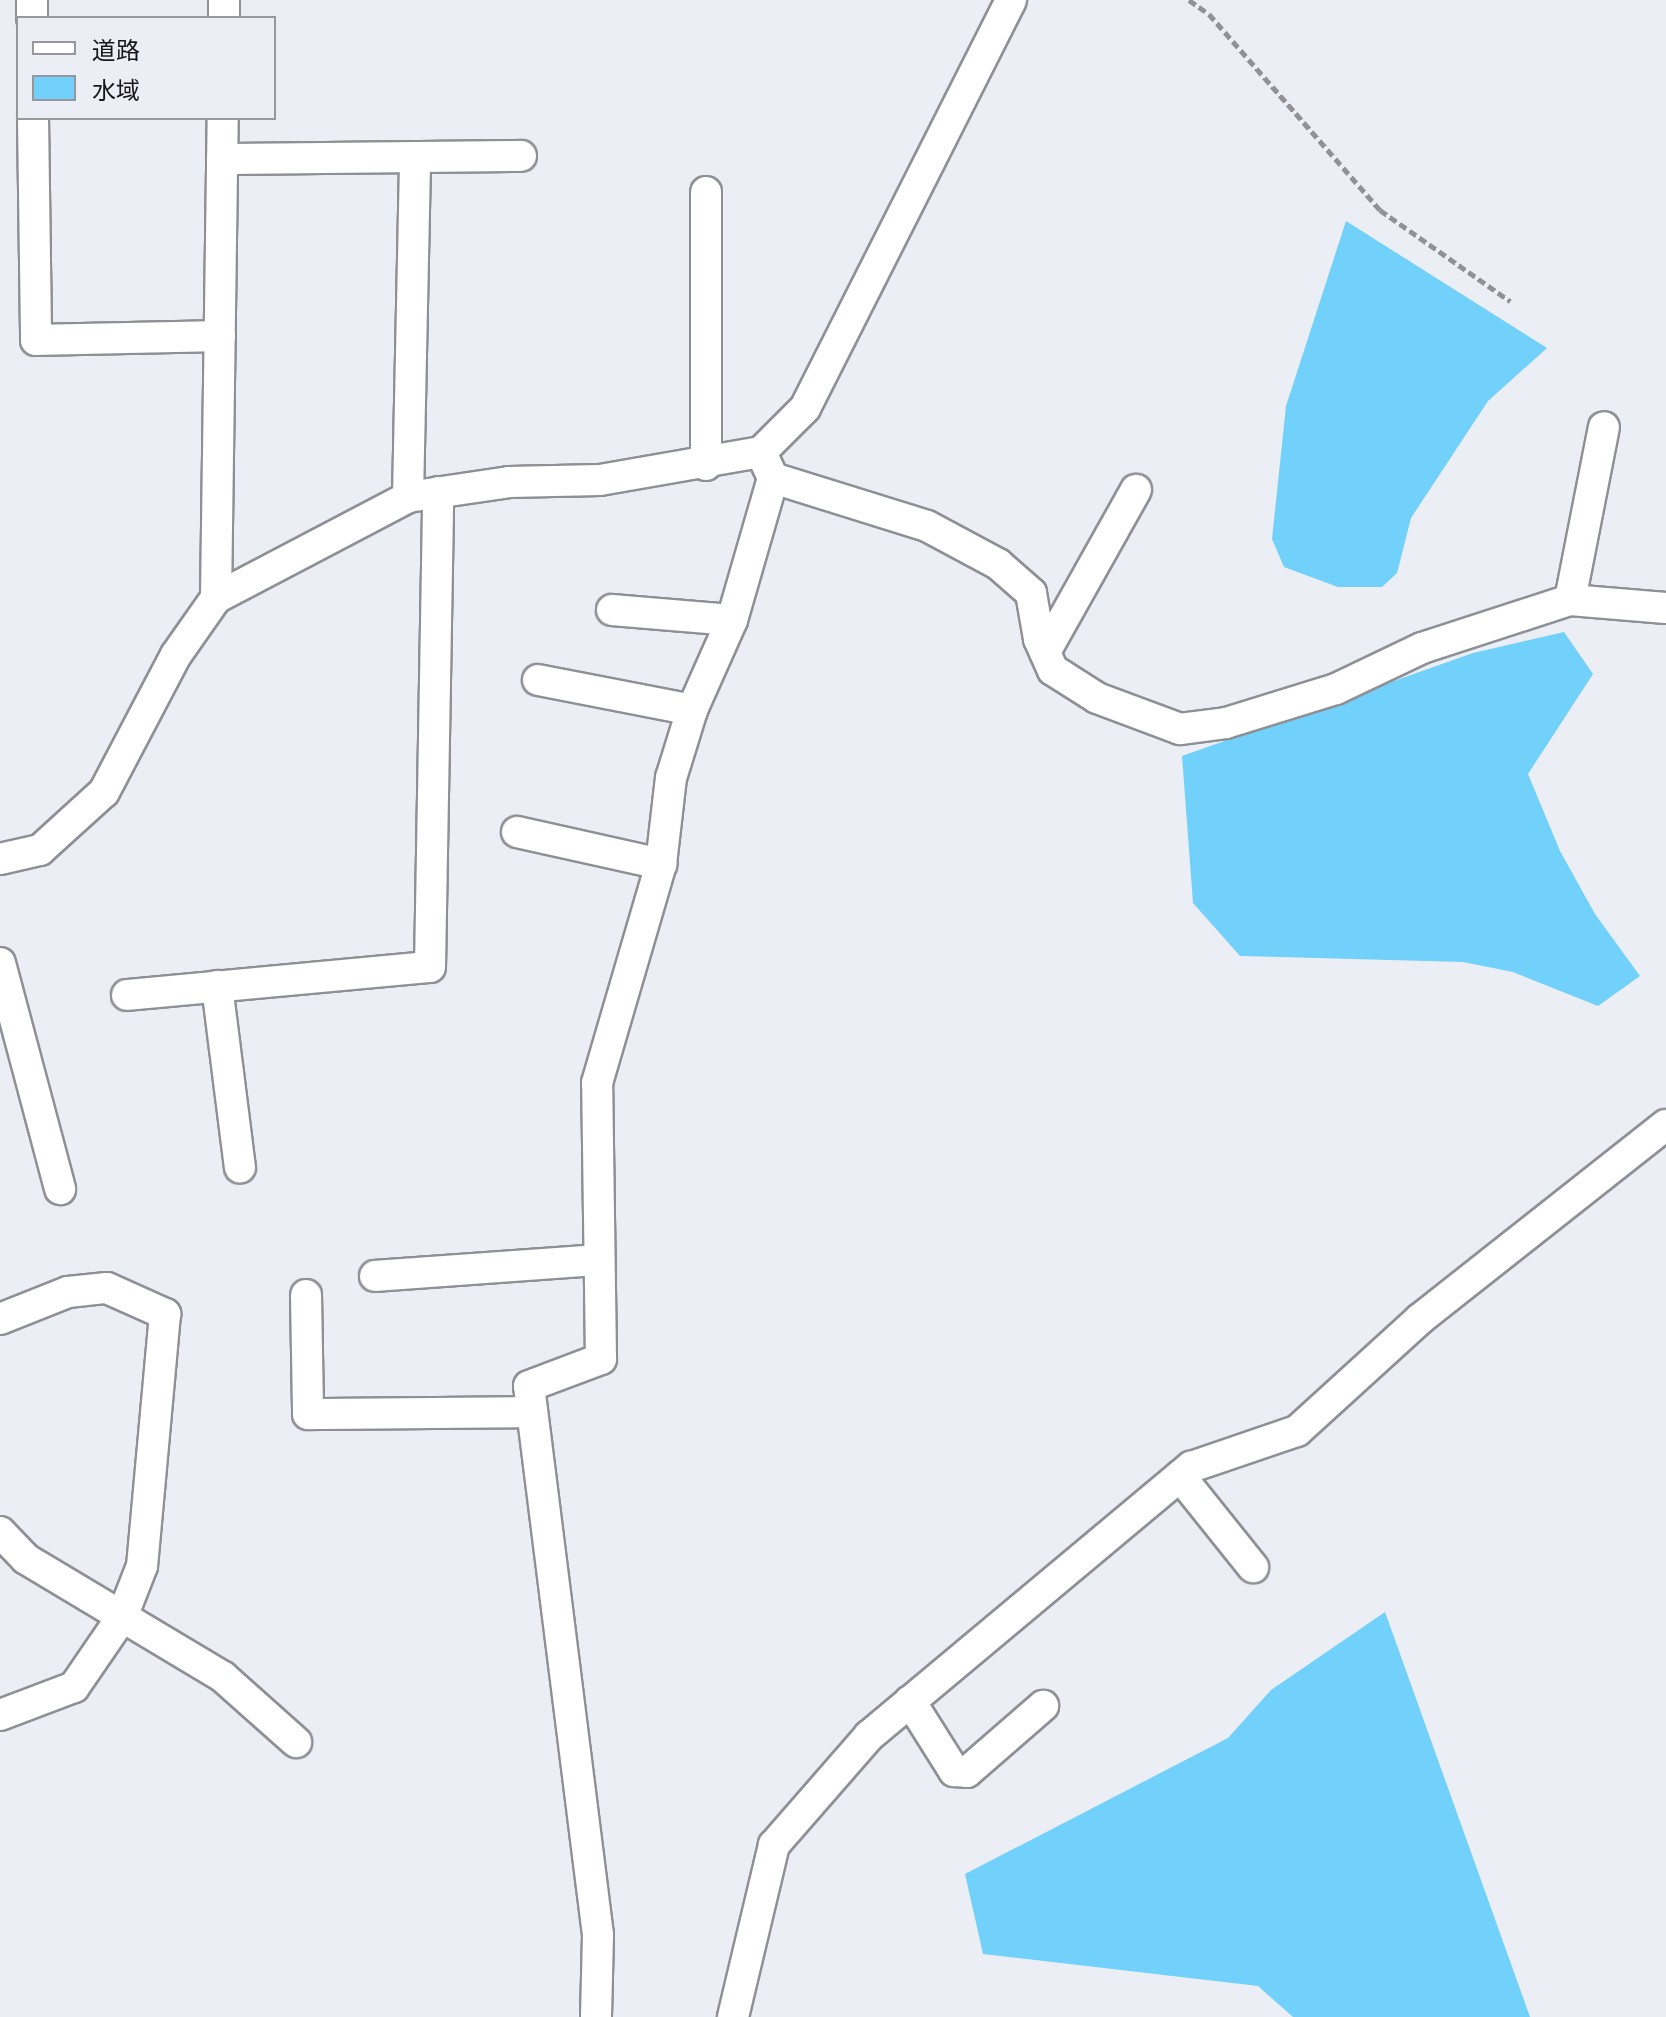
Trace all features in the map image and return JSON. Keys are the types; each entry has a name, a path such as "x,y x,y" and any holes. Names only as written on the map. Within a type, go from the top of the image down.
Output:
{"street":[{"path":"596,2017 598,1935 529,1386 601,1359 597,1083 661,864 671,778 692,710 732,620 767,465 805,408 1011,0"},
{"path":"33,120 36,340 220,336"},
{"path":"216,598 223,120"},
{"path":"222,159 521,156"},
{"path":"408,497 415,157"},
{"path":"706,192 706,465"},
{"path":"1570,600 1604,427"},
{"path":"0,859 40,850 104,792 176,655 216,598 408,497 438,492 509,482 600,480 706,465 767,465 927,526 998,564 1031,593 1045,652 1053,670 1097,698 1180,729 1226,723 1336,689 1422,648 1570,600 1666,608"},
{"path":"1045,652 1136,490"},
{"path":"127,995 430,967 438,492"},
{"path":"612,610 732,620"},
{"path":"538,680 692,710"},
{"path":"517,832 661,864"},
{"path":"0,963 60,1189"},
{"path":"217,986 240,1168"},
{"path":"733,2017 774,1845 821,1788 910,1701 1191,1467 1297,1431 1420,1319 1666,1125"},
{"path":"375,1276 598,1260"},
{"path":"0,1319 68,1292 107,1288 165,1314 142,1566 122,1617 74,1687 0,1715"},
{"path":"306,1295 308,1414 532,1412"},
{"path":"1180,1476 1253,1567"},
{"path":"0,1532 26,1559 223,1677 296,1742"},
{"path":"910,1701 954,1771 967,1772 1043,1706"}],"path":[{"path":"1189,0 1209,14 1380,210 1510,301"}],"water":[{"path":"1346,221 1547,348 1488,401 1411,518 1397,573 1382,587 1338,587 1284,567 1272,539 1286,406"},
{"path":"1564,632 1593,674 1528,774 1560,851 1595,914 1640,976 1598,1006 1513,972 1463,962 1240,956 1193,903 1182,756 1473,653"},
{"path":"1385,1612 1530,2017 1293,2017 1258,1986 983,1954 965,1874 1228,1738 1271,1690"}]}
